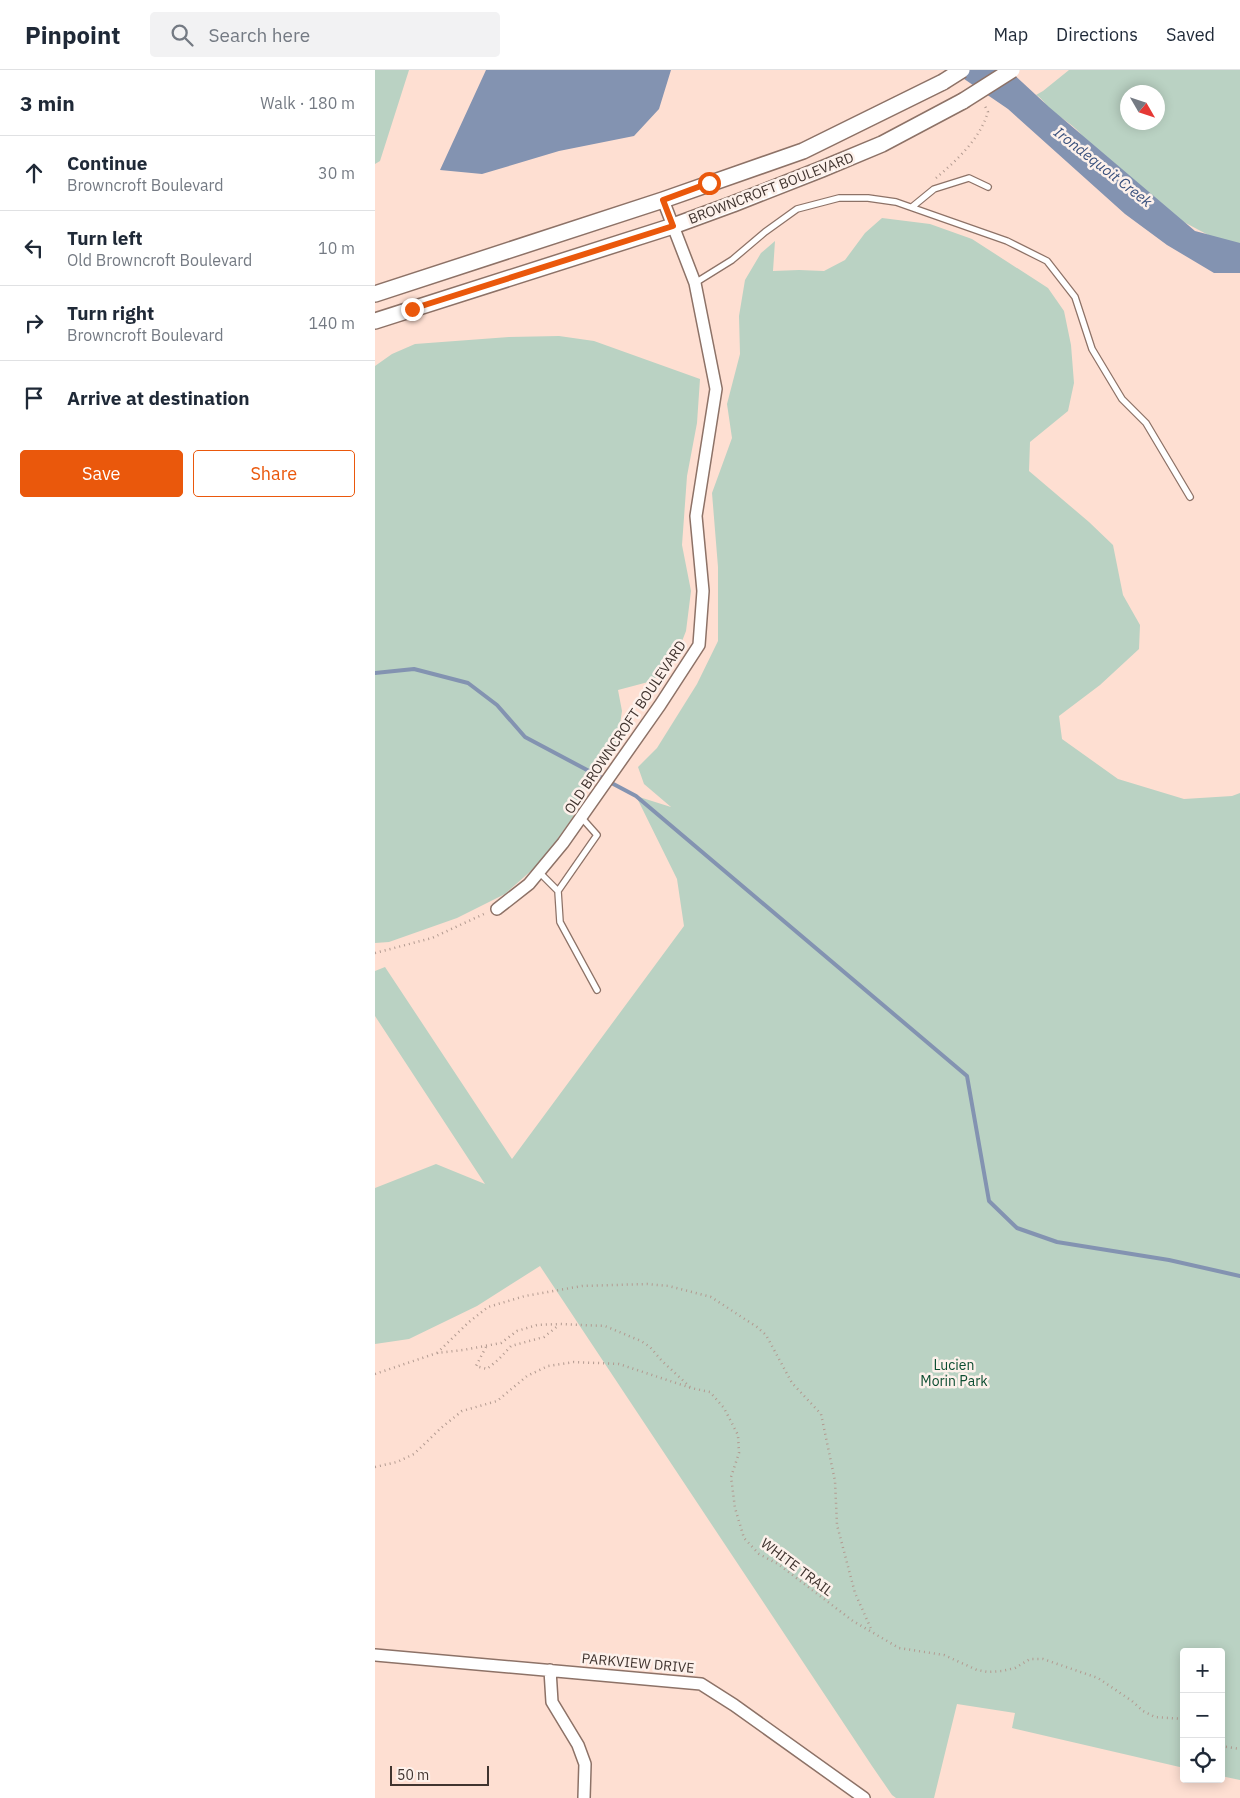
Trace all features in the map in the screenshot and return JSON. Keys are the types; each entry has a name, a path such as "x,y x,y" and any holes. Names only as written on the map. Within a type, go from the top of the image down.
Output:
{"main road":[{"name":"BROWNCROFT BOULEVARD","path":"375,294 663,200 803,151 943,82 962,70"},
{"name":"BROWNCROFT BOULEVARD","path":"375,321 673,226 823,169 882,144 971,100 1012,70"}],"street":[{"name":"OLD BROWNCROFT BOULEVARD","path":"497,908 529,884 581,818 660,705 699,645 703,591 696,516 716,389 695,283 663,200"},
{"name":"PARKVIEW DRIVE","path":"375,1655 701,1684 734,1705 864,1798"},
{"path":"550,1670 552,1702 579,1746 585,1764 584,1798"}],"lane":[{"path":"912,207 935,190 969,178 988,187"},
{"path":"695,283 732,260 797,208 839,198 868,198 896,202 1007,241 1047,261 1075,297 1092,349 1122,399 1146,423 1190,497"},
{"path":"581,818 597,835 558,891 560,922 597,990"},
{"path":"539,872 558,891"}],"path":[{"path":"932,181 960,158 987,117 988,112 985,104 971,100"},
{"path":"375,953 432,938 497,908"},
{"path":"437,1353 469,1322 489,1307 525,1296 582,1286 647,1284 669,1286 711,1297 757,1327 766,1336 792,1383 821,1414 835,1481 837,1525 855,1593 872,1632"},
{"path":"487,1346 476,1366 487,1369 511,1346 544,1337 560,1324"},
{"path":"375,1374 437,1353 501,1343 517,1331 537,1325 560,1324 605,1326 641,1340 651,1347 662,1361 691,1388"},
{"name":"WHITE TRAIL","path":"375,1467 397,1462 414,1454 441,1428 462,1412 497,1401 527,1376 548,1366 575,1362 619,1364 691,1388 710,1392 723,1408 738,1435 739,1453 731,1477 735,1508 744,1538 759,1554 778,1564 853,1621 899,1648 944,1655 977,1670 988,1672 1002,1671 1015,1668 1030,1659 1043,1659 1098,1678 1131,1700 1143,1711 1155,1717 1180,1719"},
{"path":"1225,1747 1240,1749"}],"green space":[{"path":"375,70 409,70 380,161 375,164"},
{"path":"1069,70 1240,70 1240,247 1212,237 1180,220 1036,95"},
{"name":"Lucien Morin Park","path":"882,218 930,224 972,239 1048,288 1064,311 1071,345 1074,383 1068,411 1030,442 1029,471 1113,545 1123,595 1140,625 1139,649 1100,685 1059,716 1062,739 1118,779 1184,799 1232,796 1240,793 1240,1780 1225,1777 1225,1648 1180,1648 1180,1767 1012,1728 1015,1713 957,1704 934,1798 896,1798 872,1766 540,1266 477,1306 409,1339 375,1344 375,1188 436,1164 485,1184 375,1016 375,971 385,967 512,1159 684,926 677,879 636,796 671,807 644,784 638,767 657,748 697,684 718,641 718,567 712,493 732,438 727,404 740,354 739,316 745,280 761,253 775,241 773,271 824,271 845,260 865,233"},
{"path":"559,336 594,341 700,379 697,423 687,476 682,545 691,591 686,631 675,659 652,681 618,690 622,711 617,744 604,748 573,817 542,861 505,894 457,918 389,942 375,943 375,366 392,354 415,344 509,337"}],"water":[{"path":"486,70 671,70 659,109 634,136 559,151 482,174 440,170"},
{"name":"Irondequoit Creek","path":"951,70 1009,70 1049,107 1195,231 1240,243 1240,273 1214,273 1167,245 1125,214 1008,109"}],"waterway":[{"path":"375,673 414,669 468,683 497,705 525,737 636,796 967,1076 989,1201 1017,1228 1057,1242 1169,1260 1240,1276"}],"route":[{"path":"412,309 673,226 663,200 709,183"}]}
